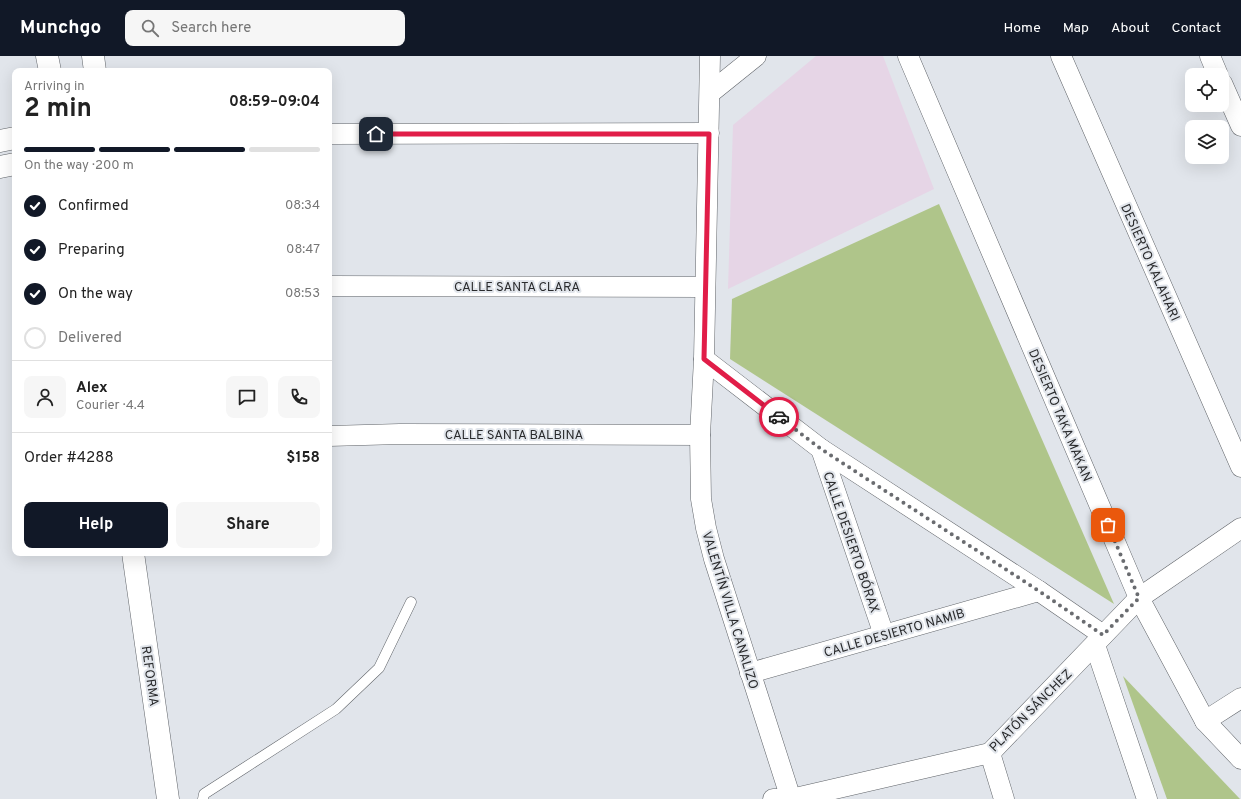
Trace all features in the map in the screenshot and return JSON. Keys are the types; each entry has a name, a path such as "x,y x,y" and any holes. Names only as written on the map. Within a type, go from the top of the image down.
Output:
{"street":[{"path":"48,56 50,68"},
{"path":"93,56 95,68"},
{"name":"VALENTÍN VILLA CANALIZO","path":"710,56 704,359 700,435 701,499 706,528 714,559 791,799"},
{"path":"710,93 756,56"},
{"name":"DESIERTO TAKA MAKAN","path":"908,56 1139,598 1205,721 1241,759"},
{"name":"DESIERTO KALAHARI","path":"1061,56 1241,467"},
{"path":"1210,56 1215,68"},
{"path":"1229,99 1241,126"},
{"path":"332,134 709,134"},
{"path":"0,140 12,138"},
{"path":"0,167 12,165"},
{"name":"CALLE SANTA CLARA","path":"332,286 705,287"},
{"path":"704,359 821,449 1039,591 1099,640 1147,799"},
{"name":"CALLE SANTA BALBINA","path":"332,436 400,434 700,435"},
{"name":"CALLE DESIERTO BÓRAX","path":"821,449 884,635"},
{"name":"PLATÓN SÁNCHEZ","path":"773,799 791,799 990,753 1139,598 1241,528"},
{"name":"REFORMA","path":"134,556 168,799"},
{"name":"CALLE DESIERTO NAMIB","path":"750,673 1039,591"},
{"path":"1205,721 1241,698"},
{"path":"990,753 1004,799"}],"lane":[{"path":"203,799 204,794 336,709 379,668 411,602"}],"shaded area":[{"path":"816,56 883,56 934,189 728,289 733,125"}],"green space":[{"path":"939,204 1114,604 730,359 732,299"},
{"path":"1123,676 1240,799 1167,799"}],"way so far":[{"path":"779,417 821,449 1039,591 1103,635 1139,598 1108,525"}],"route":[{"path":"376,134 709,134 704,359 779,417"}]}
